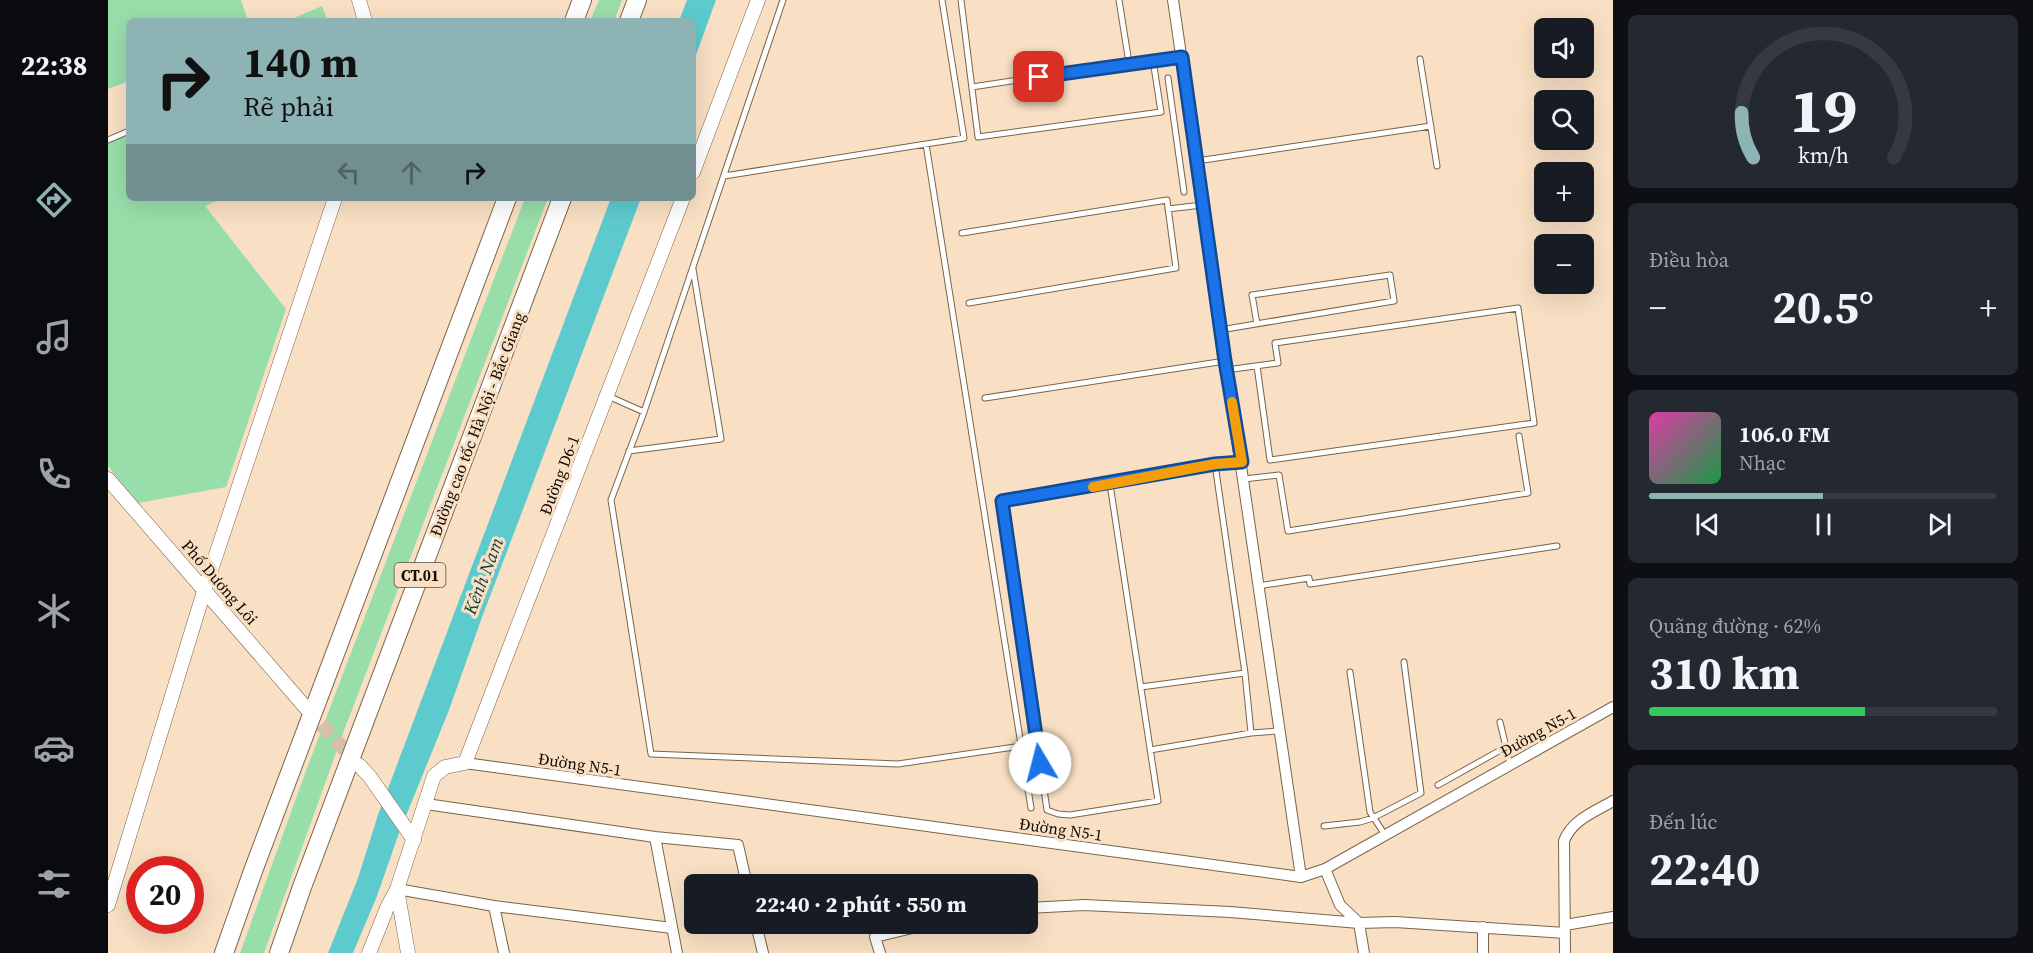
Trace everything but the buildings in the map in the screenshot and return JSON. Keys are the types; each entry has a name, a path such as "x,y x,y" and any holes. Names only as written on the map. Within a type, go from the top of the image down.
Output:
{"highway":[{"path":"575,18 582,0"},
{"path":"630,18 637,0"},
{"name":"CT.01","path":"224,953 506,201"},
{"name":"Đường cao tốc Hà Nội - Bắc Giang","path":"279,953 561,201"}],"street":[{"path":"359,0 364,18"},
{"path":"696,164 758,0"},
{"path":"1173,0 1301,877"},
{"path":"108,905 205,588 334,201"},
{"name":"Đường D6-1","path":"465,763 682,201"},
{"name":"Phố Dương Lôi","path":"108,478 306,708"},
{"name":"Đường N5-1","path":"465,763 1301,877 1325,869 1613,707"},
{"path":"369,953 397,889 434,776 445,767 465,763"},
{"path":"359,765 414,840"},
{"path":"1565,953 1564,842 1567,833 1579,820 1613,801"},
{"path":"426,804 655,837 738,845 745,874"},
{"path":"655,837 677,953"},
{"path":"1325,869 1340,905 1359,923 1364,953"},
{"path":"397,889 494,906 672,928"},
{"path":"397,889 408,953"},
{"path":"1038,907 1084,905 1230,912 1359,923 1395,922 1565,929 1613,917"},
{"path":"494,906 504,953"},
{"path":"1483,953 1484,927"},
{"path":"758,934 763,953"},
{"path":"880,953 875,937 887,934"}],"lane":[{"path":"783,0 644,412 611,500 651,754 898,764 1022,746"},
{"path":"724,176 964,138 942,0"},
{"path":"961,0 978,136 1161,112 1153,60"},
{"path":"1119,0 1129,63"},
{"path":"972,87 1182,57"},
{"path":"1420,59 1437,166"},
{"path":"1168,78 1184,192"},
{"path":"1197,161 1431,126"},
{"path":"108,140 126,132"},
{"path":"926,144 1031,808"},
{"path":"962,233 1167,200 1176,268 969,303"},
{"path":"1168,209 1203,205"},
{"path":"629,451 721,439 693,268"},
{"path":"1221,330 1257,324 1395,301 1390,275 1252,295 1257,324"},
{"path":"985,398 1226,366 1278,363 1275,343 1518,308 1534,423 1270,460 1257,366"},
{"path":"608,396 644,412"},
{"path":"1244,479 1279,475 1288,531 1299,530 1528,493 1519,435"},
{"path":"1110,484 1158,801 1070,815 1058,814 1047,810 1002,501 1215,464 1242,462"},
{"path":"1215,464 1245,673 1251,733"},
{"path":"1258,586 1309,578 1310,584 1557,546"},
{"path":"1324,826 1360,822 1373,818 1422,793 1404,662"},
{"path":"1350,672 1370,813 1384,835"},
{"path":"1141,687 1245,673"},
{"path":"1500,722 1510,764"},
{"path":"1150,750 1251,733 1278,731"},
{"path":"1438,785 1506,747"}],"green space":[{"path":"108,0 241,0 247,18 126,18 126,82 108,89"},
{"path":"599,0 622,0 615,18 591,18"},
{"path":"322,6 327,18 294,18"},
{"path":"126,136 126,201 216,201 205,206 286,309 226,487 138,503 108,466 108,143"},
{"path":"524,201 547,201 345,728 264,953 240,953 307,768"}],"water":[{"path":"687,0 716,0 696,55 696,18 680,18"},
{"name":"Kênh Nam","path":"610,201 640,201 377,896 353,953 328,953 358,878 378,815"}],"tunnel":[{"path":"307,709 355,761"}],"slow traffic":[{"path":"1093,487 1215,464 1242,462 1232,402"}],"route":[{"path":"1039,77 1182,57 1225,361 1242,462 1215,464 1002,501 1040,763"}]}
